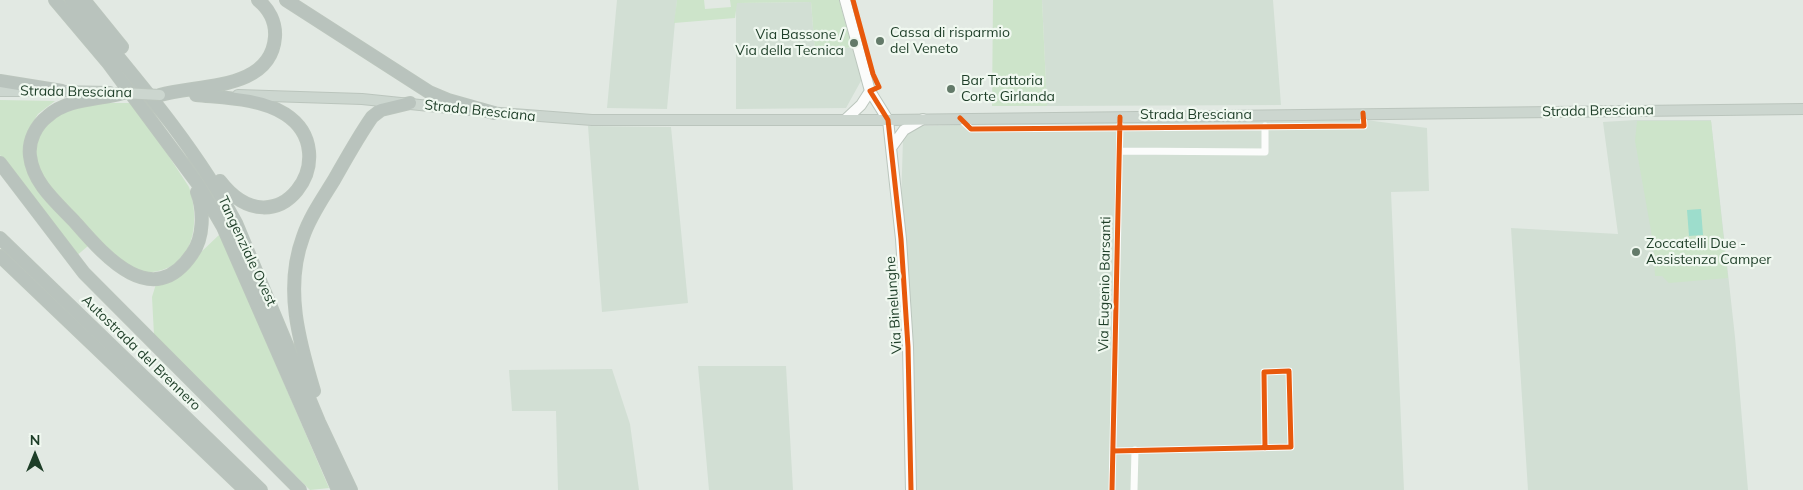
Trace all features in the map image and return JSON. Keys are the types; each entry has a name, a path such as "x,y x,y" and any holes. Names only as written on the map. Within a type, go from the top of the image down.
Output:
{"highway":[{"path":"50,0 109,64"},
{"name":"Tangenziale Ovest","path":"55,0 109,64 198,184 222,227 338,490"},
{"name":"Tangenziale Ovest","path":"71,0 138,81 196,156 236,223 319,422 351,490"},
{"path":"84,0 121,46 138,81"},
{"path":"160,94 198,91 247,76 260,68 268,59 275,40 274,25 267,9 258,0"},
{"path":"286,0 429,92 454,102 494,113"},
{"path":"0,81 62,91"},
{"path":"175,129 240,202 258,208 269,207 288,199 303,183 309,165 308,150 303,133 291,119 259,104 198,91"},
{"path":"123,93 102,96 63,106 43,119 31,141 32,164 38,179 49,194 108,259 133,274 157,278 176,271 194,252 200,234 201,207 194,187 139,104"},
{"path":"319,422 317,402 296,320 294,278 302,238 312,217 372,118 381,110 410,103"},
{"path":"0,163 84,273 300,490"},
{"name":"Autostrada del Brennero","path":"0,238 261,490"},
{"name":"Autostrada del Brennero","path":"0,256 245,490"}],"main road":[{"name":"Strada Bresciana","path":"0,90 62,91 102,96"},
{"name":"Strada Bresciana","path":"198,91 323,96 410,103 494,113 592,120 990,118 1120,122 1363,113 1803,109"},
{"name":"Strada Bresciana","path":"123,93 160,94"}],"street":[{"path":"846,0 870,91 888,120"},
{"path":"845,120 860,105 870,91"},
{"name":"Strada Bresciana","path":"960,118 971,129 1120,122 1266,126 1364,126 1363,113"},
{"path":"891,148 904,130 923,118"},
{"path":"990,118 990,129"},
{"name":"Via Binelunghe","path":"888,120 901,239 908,347 911,490"},
{"name":"Via Eugenio Barsanti","path":"1112,490 1120,122"},
{"name":"Strada Bresciana","path":"1120,151 1265,152 1266,126"},
{"path":"1113,451 1135,450 1265,448 1291,447 1289,371 1264,372 1265,448"},
{"path":"1134,490 1135,450"}],"shaded area":[{"path":"617,0 677,0 667,109 607,108"},
{"path":"677,0 704,0 705,9 731,7 730,0 839,0 852,47 815,52 811,2 737,3 735,18 674,23"},
{"path":"993,0 1042,0 1047,106 992,106"},
{"path":"1042,0 1273,0 1281,105 1047,106"},
{"path":"811,2 815,52 852,47 862,79 846,108 736,109 736,3"},
{"path":"0,100 55,101 38,114 30,127 24,146 27,167 88,246 75,257 0,155"},
{"path":"89,103 134,103 189,187 194,211 192,236 189,247 174,265 162,270 146,273 127,268 119,263 105,250 43,180 37,168 34,155 35,143 41,130 51,116"},
{"path":"1366,120 1427,128 1429,191 1391,192 1404,490 913,490 913,341 901,204 903,139 910,131 920,126 992,124"},
{"path":"1711,120 1735,337 1748,490 1528,490 1511,228 1618,234 1603,122"},
{"path":"1637,121 1711,121 1728,278 1669,283 1662,276 1655,276 1653,242 1635,141"},
{"path":"588,126 671,127 688,303 602,312"},
{"path":"1701,209 1703,235 1689,236 1687,210"},
{"path":"220,234 329,488 310,490 154,335 152,297 156,284 198,255"},
{"path":"698,366 786,366 793,490 709,490"},
{"path":"612,369 630,424 639,490 558,490 556,411 512,411 509,370"}],"cycle path":[{"path":"853,0 873,74 879,87 870,91 888,120 901,239 908,347 911,490"},
{"path":"960,118 971,129 1364,126 1363,113"},
{"path":"1112,490 1120,117"},
{"path":"1113,451 1291,447 1289,371 1264,372 1265,448"}],"place":[{"name":"Cassa di risparmio del Veneto","path":"880,41"},
{"name":"Via Bassone / Via della Tecnica","path":"854,43"},
{"name":"Bar Trattoria Corte Girlanda","path":"951,89"},
{"name":"Zoccatelli Due - Assistenza Camper","path":"1636,252"}]}
